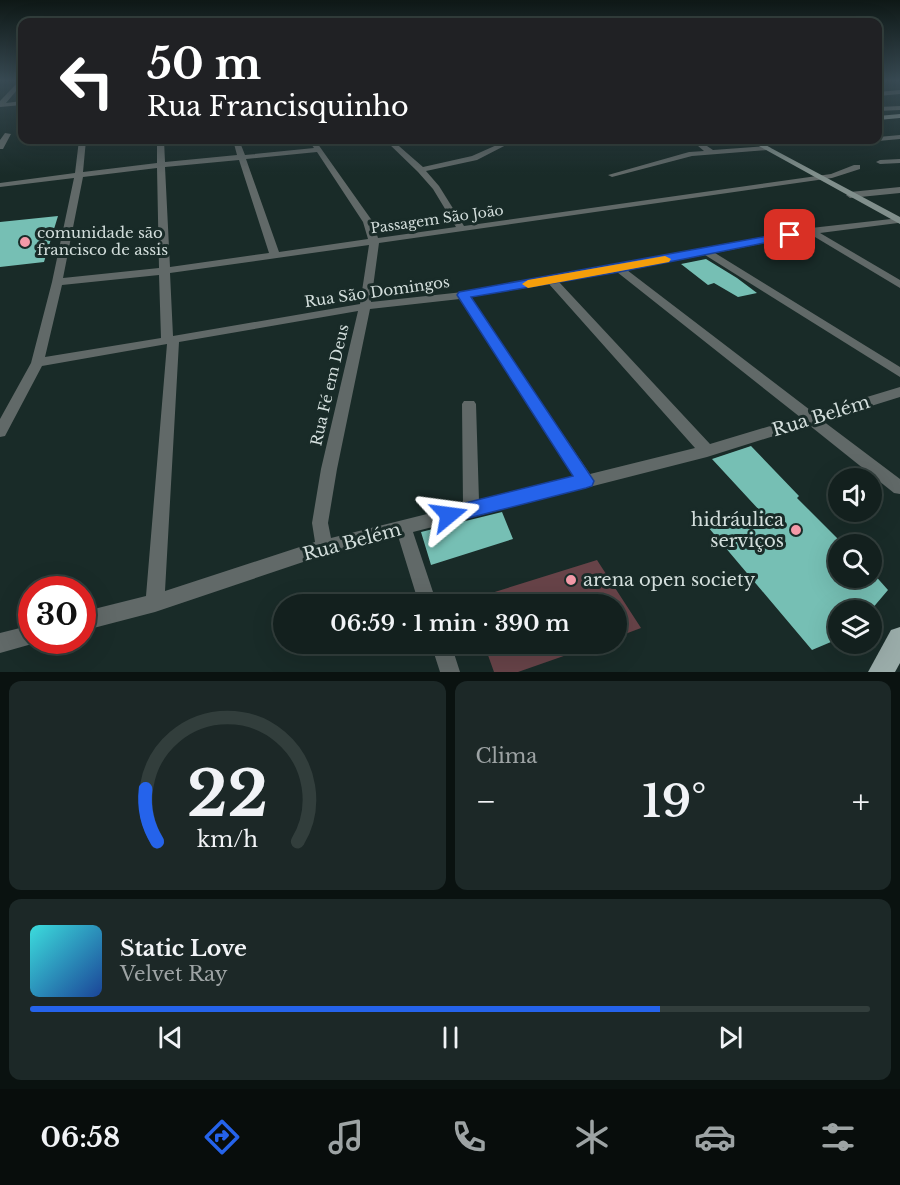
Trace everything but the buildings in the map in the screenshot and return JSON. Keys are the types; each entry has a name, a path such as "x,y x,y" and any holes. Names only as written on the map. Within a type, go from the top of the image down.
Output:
{"main road":[{"path":"882,118 900,116"},
{"path":"760,144 899,220"},
{"path":"881,672 900,639"}],"street":[{"path":"0,147 7,134"},
{"path":"882,139 900,137"},
{"path":"0,432 37,363 57,282 78,175 82,144"},
{"path":"155,603 170,340 164,271 160,144"},
{"path":"237,144 274,255"},
{"path":"392,144 421,170 436,188 461,228"},
{"path":"421,170 474,158 504,144"},
{"path":"700,144 711,152"},
{"path":"0,185 316,145 368,222 374,242"},
{"path":"612,175 678,157 767,148"},
{"path":"880,162 900,161"},
{"name":"Passagem São João","path":"57,282 164,271 374,242 832,176 857,167"},
{"path":"850,195 900,190"},
{"name":"Rua São Domingos","path":"37,363 365,306 463,295 552,280 811,231 899,220"},
{"path":"811,231 900,285"},
{"name":"Rua Fé em Deus","path":"324,547 320,523 321,512 365,306 374,242"},
{"path":"705,251 900,374"},
{"path":"619,268 900,488"},
{"path":"552,280 707,450"},
{"path":"463,295 586,481"},
{"name":"Rua Belém","path":"96,618 155,603 324,547 404,529 471,508 707,450 900,392"},
{"path":"469,404 471,508"},
{"path":"404,529 425,594"},
{"path":"0,643 18,638"},
{"path":"444,654 450,672"}],"shaded area":[{"path":"597,560 619,594 488,594"},
{"path":"627,606 641,628 627,633"},
{"path":"488,654 569,654 518,672 494,672"}],"slow traffic":[{"path":"528,284 665,259"}],"place":[{"name":"comunidade são francisco de assis","path":"25,242"},
{"name":"hidráulica serviços","path":"796,530"},
{"name":"arena open society","path":"571,580"}],"route":[{"path":"449,515 586,481 463,295 790,235"}]}
